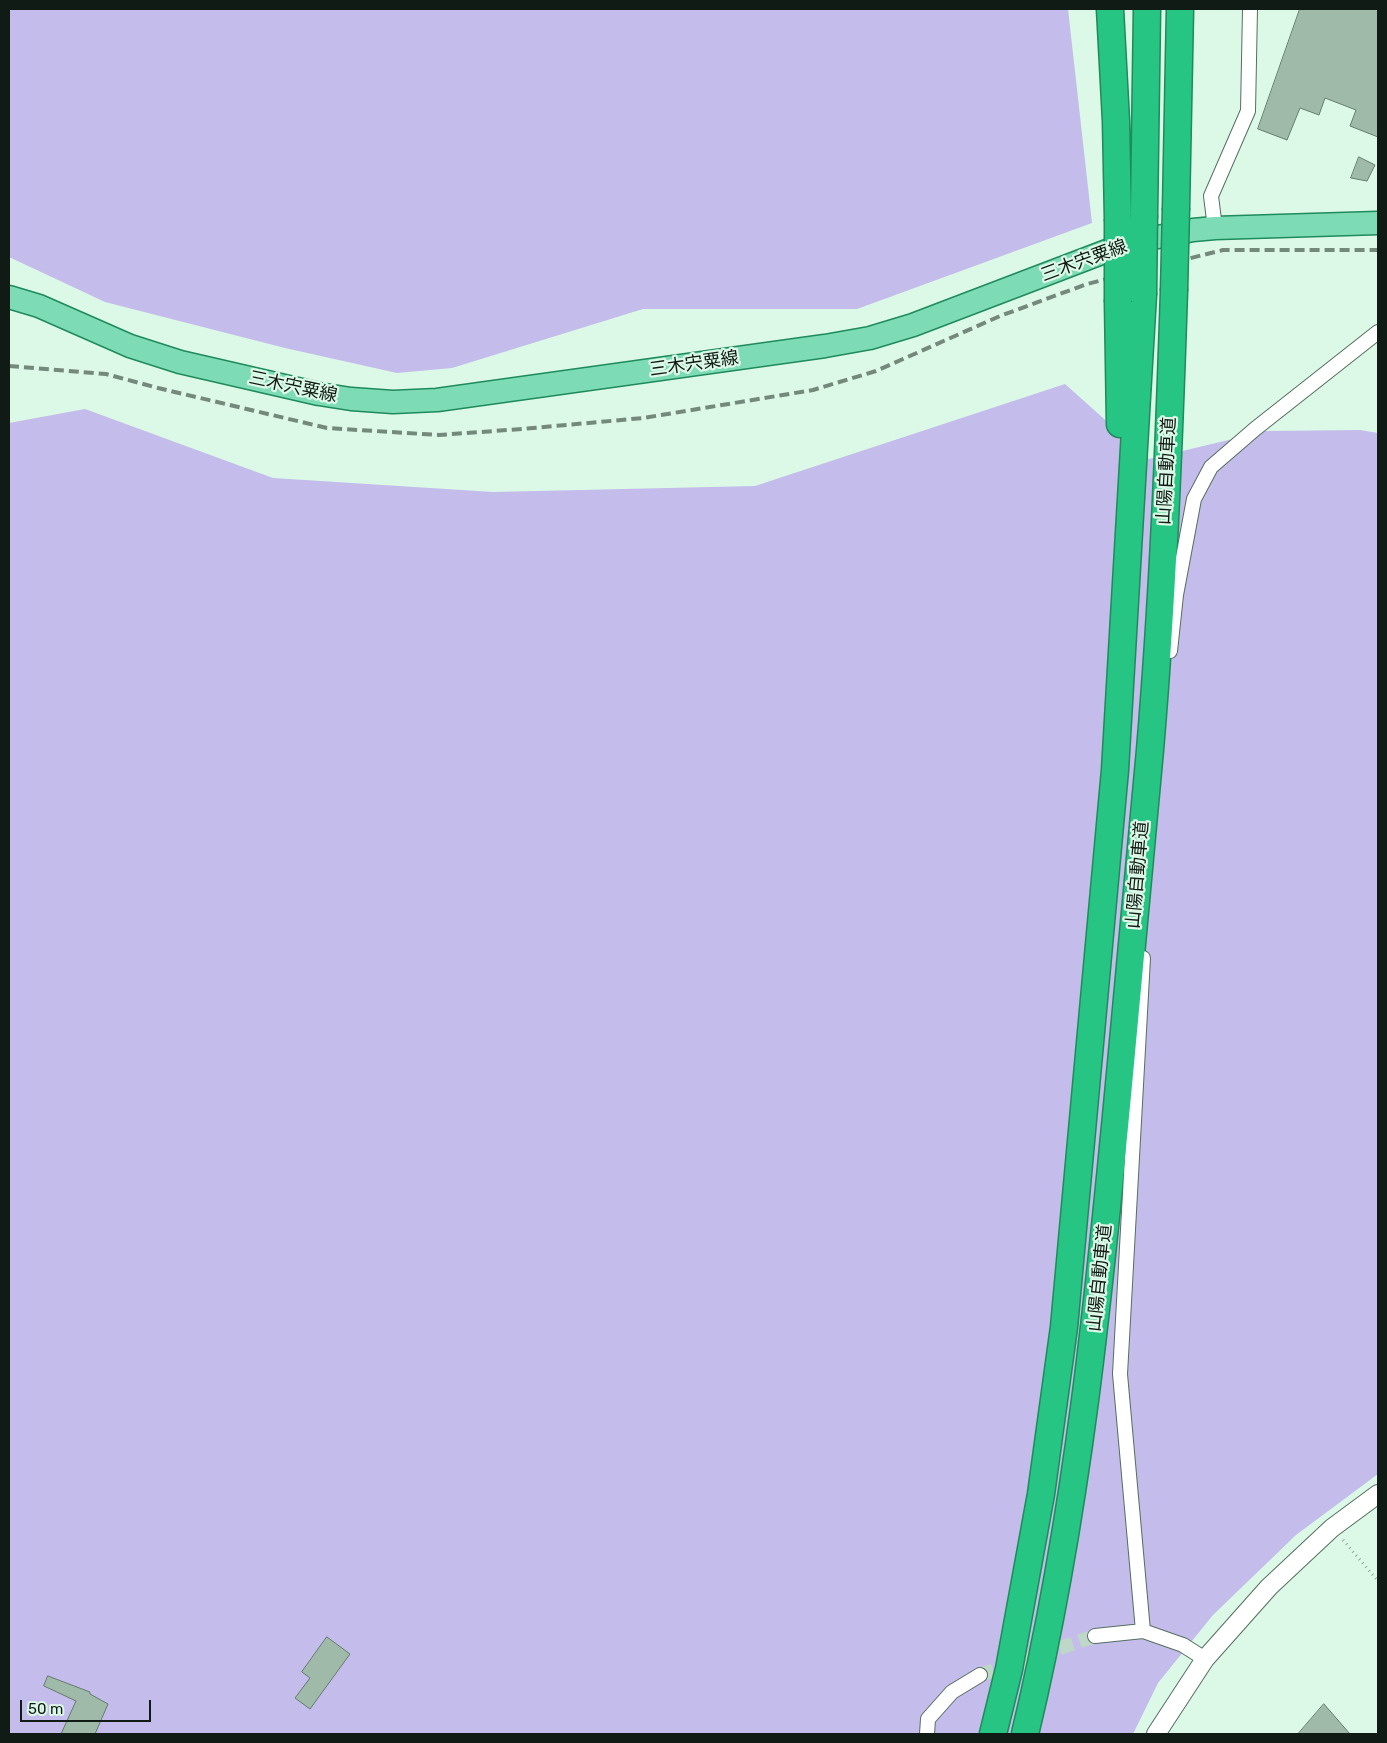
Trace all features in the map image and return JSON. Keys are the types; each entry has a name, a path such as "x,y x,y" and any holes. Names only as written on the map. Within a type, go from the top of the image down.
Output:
{"highway":[{"path":"1110,9 1116,121 1123,632"},
{"name":"山陽自動車道","path":"993,1734 1009,1669 1041,1494 1064,1327 1115,770 1143,295 1147,9"},
{"name":"山陽自動車道","path":"1025,1734 1041,1670 1070,1507 1095,1328 1150,747 1168,462 1180,9"}],"main road":[{"name":"三木宍粟線","path":"9,297 39,306 130,346 180,362 319,394 351,399 393,402 437,400 825,346 870,338 922,322 1120,246 1193,230 1378,223"}],"street":[{"path":"1215,228 1211,196 1248,112 1250,9"},
{"path":"1143,1631 1120,1374 1146,918 1166,683 1176,595 1194,499 1211,467 1255,429 1378,332"},
{"path":"1156,1734 1204,1659 1268,1588 1332,1528 1378,1494"},
{"path":"1095,1636 1143,1631 1183,1644 1204,1659"},
{"path":"927,1734 928,1719 952,1692 980,1674"}],"path":[{"path":"1332,1528 1378,1581"}],"shaded area":[{"path":"9,9 1068,9 1092,223 857,309 643,309 452,368 397,373 285,348 105,302 9,257"},
{"path":"1065,384 1149,459 1266,431 1360,430 1378,433 1378,1474 1296,1535 1213,1615 1158,1683 1133,1734 9,1734 9,423 85,409 273,478 493,492 755,486"}],"building":[{"path":"1300,9 1378,9 1378,137 1350,126 1356,110 1325,98 1319,115 1300,108 1287,140 1258,129"},
{"path":"1359,157 1375,165 1367,181 1351,178"},
{"path":"327,1637 350,1654 310,1709 295,1698 310,1678 302,1672"},
{"path":"48,1676 90,1692 90,1694 108,1704 95,1734 61,1734 76,1701 44,1686"},
{"path":"1324,1704 1350,1734 1298,1734"}],"tunnel":[{"path":"980,1675 1095,1636"}],"railway":[{"path":"9,366 106,374 327,428 439,435 522,429 643,418 813,390 876,371 1000,316 1087,284 1223,250 1378,250"}]}
